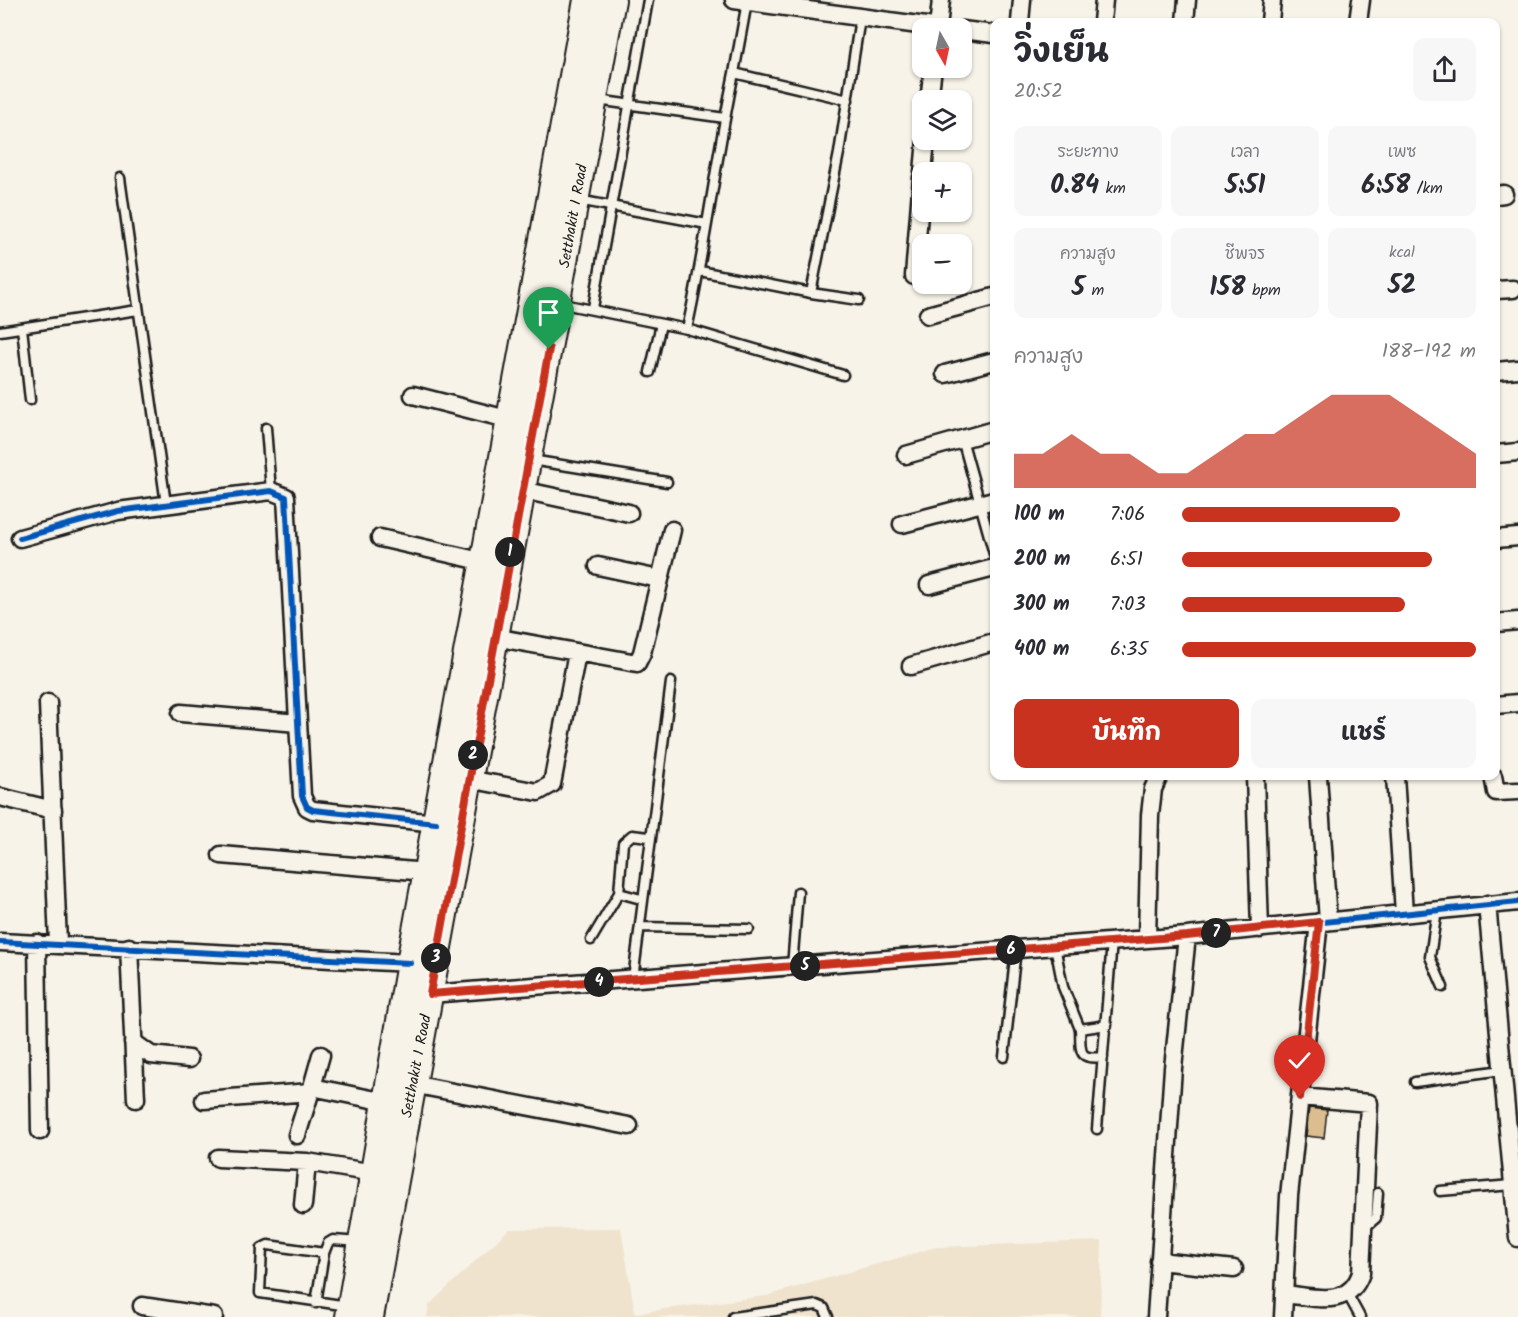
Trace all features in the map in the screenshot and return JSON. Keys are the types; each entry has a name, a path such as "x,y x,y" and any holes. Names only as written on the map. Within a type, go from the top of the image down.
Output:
{"main road":[{"name":"Setthakit 1 Road","path":"357,1314 362,1242 410,963 587,0"},
{"name":"Setthakit 1 Road","path":"357,1314 412,1084 430,994 612,0"}],"street":[{"path":"940,18 941,0"},
{"path":"1020,18 1022,0"},
{"path":"1102,18 1104,0"},
{"path":"1185,18 1187,0"},
{"path":"1270,18 1272,0"},
{"path":"1359,18 1361,0"},
{"path":"740,1 912,25"},
{"path":"972,31 990,34"},
{"path":"1500,290 1513,289"},
{"path":"928,315 990,298"},
{"path":"945,374 990,362"},
{"path":"1500,371 1518,369"},
{"path":"413,395 511,420"},
{"path":"906,455 990,431"},
{"path":"1500,454 1518,452"},
{"path":"522,490 629,513"},
{"path":"20,538 118,511 271,491 286,497 289,507 299,774 302,796 307,807 324,812 436,823"},
{"path":"902,524 988,501"},
{"path":"494,637 637,663 642,653 672,530"},
{"path":"1500,539 1518,537"},
{"path":"380,538 484,562"},
{"path":"598,566 659,579"},
{"path":"928,585 990,569"},
{"path":"1500,623 1518,621"},
{"path":"911,666 990,643"},
{"path":"468,779 538,792 552,784 577,653"},
{"path":"48,703 58,943"},
{"path":"1500,705 1518,703"},
{"path":"182,713 298,723"},
{"path":"1147,939 1150,868 1159,843 1162,790 1160,780"},
{"path":"1255,780 1260,929"},
{"path":"1283,1317 1289,1196 1324,922 1318,780"},
{"path":"1395,780 1404,913"},
{"path":"1494,780 1496,792 1518,791"},
{"path":"0,797 53,810"},
{"path":"221,855 427,872"},
{"path":"430,994 1187,936 1518,902"},
{"path":"1486,904 1518,1238"},
{"path":"1156,1317 1173,1068 1187,936"},
{"path":"0,942 58,943 410,963"},
{"path":"37,943 40,1131"},
{"path":"129,947 136,1099"},
{"path":"133,1042 150,1055 189,1059"},
{"path":"297,1135 321,1055"},
{"path":"412,1084 629,1126"},
{"path":"204,1100 312,1089 386,1102"},
{"path":"1284,1294 1327,1298 1348,1295 1356,1287 1361,1273 1369,1103 1300,1097"},
{"path":"218,1158 307,1162 374,1173"},
{"path":"303,1205 307,1162"},
{"path":"1159,1260 1234,1269"},
{"path":"142,1305 214,1317"}],"lane":[{"path":"593,308 631,106 648,0"},
{"path":"687,329 700,271 724,118 734,73 740,1"},
{"path":"811,293 824,241 860,18"},
{"path":"734,73 848,100"},
{"path":"594,99 724,118"},
{"path":"120,178 166,504"},
{"path":"576,200 707,224"},
{"path":"700,271 858,300"},
{"path":"557,303 593,308 687,329 843,375"},
{"path":"0,331 138,310"},
{"path":"650,372 661,324"},
{"path":"22,328 30,400"},
{"path":"266,428 271,491"},
{"path":"962,439 988,501 990,519"},
{"path":"528,459 667,482"},
{"path":"633,980 641,899 671,682"},
{"path":"591,940 619,893 623,843 632,835 649,837"},
{"path":"792,967 798,892"},
{"path":"619,893 641,899"},
{"path":"1437,910 1430,957 1443,987"},
{"path":"640,927 749,929"},
{"path":"1097,1129 1112,942"},
{"path":"1055,946 1063,987 1080,1029 1081,1052 1084,1056 1103,1057"},
{"path":"1004,1057 1016,949"},
{"path":"1080,1029 1107,1025"},
{"path":"1415,1082 1502,1070"},
{"path":"1440,1191 1512,1185"},
{"path":"1362,1230 1376,1218 1378,1193"},
{"path":"316,1303 324,1253 328,1243 333,1240 362,1242"},
{"path":"324,1253 268,1245 262,1248 260,1293 316,1303 357,1314"},
{"path":"1348,1295 1360,1317"},
{"path":"733,1317 817,1305 824,1308 828,1317"}],"shaded area":[{"path":"621,1228 635,1313 766,1296 936,1247 1102,1241 1100,1317 427,1317 429,1305 509,1229"}],"building":[{"path":"1309,1108 1327,1110 1324,1138 1306,1136"}],"cycle path":[{"path":"20,538 118,511 271,491 286,497 302,796 307,807 313,810 436,823"},
{"path":"430,994 1187,936 1518,902"},
{"path":"0,942 410,963"}],"route":[{"path":"549,349 494,637 430,994 1187,936 1319,922 1300,1097"}]}
